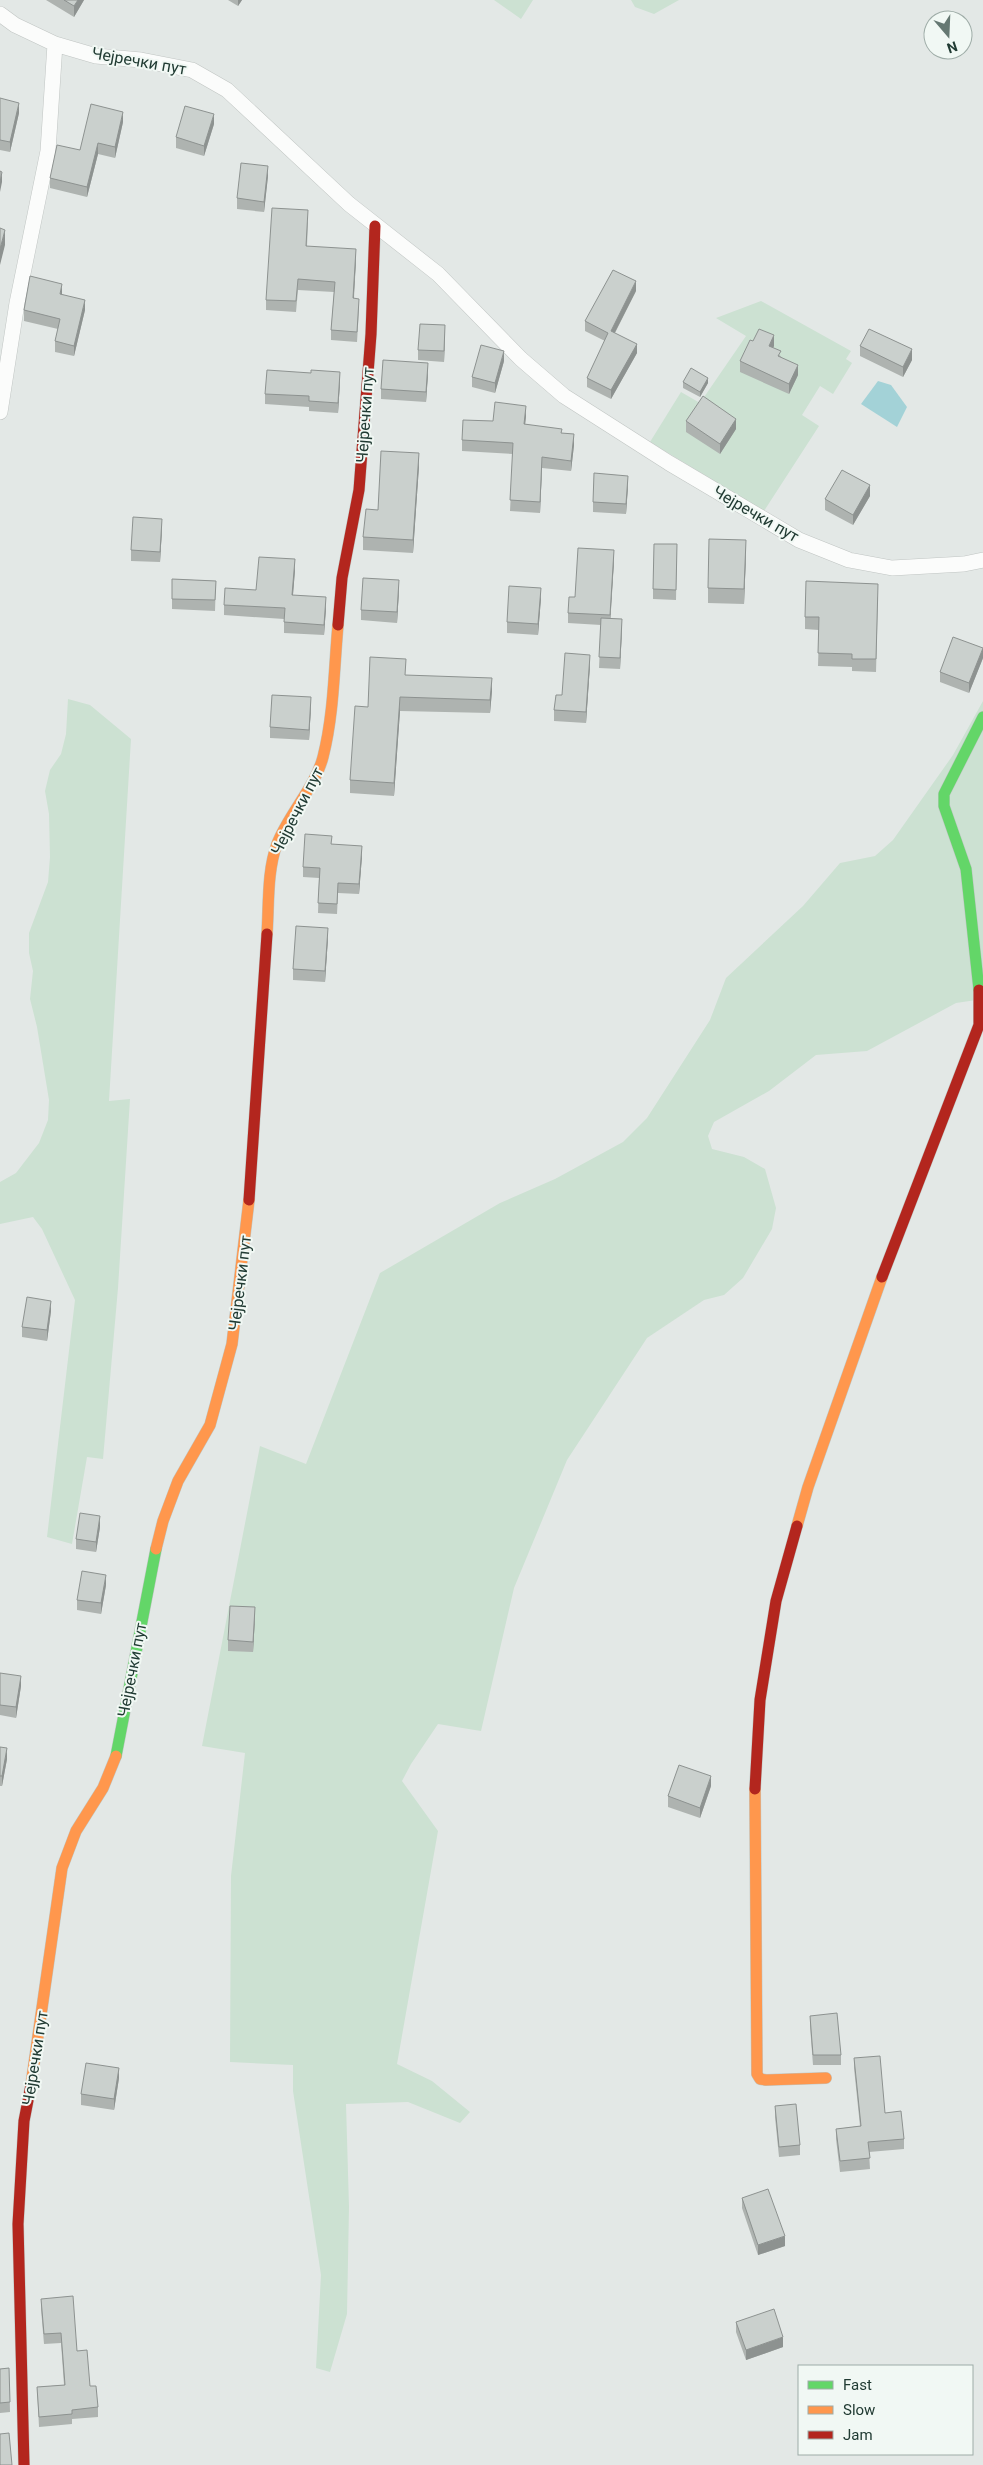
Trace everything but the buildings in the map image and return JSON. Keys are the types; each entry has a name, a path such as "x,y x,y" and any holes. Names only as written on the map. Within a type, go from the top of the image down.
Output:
{"street":[{"name":"Чејречки пут","path":"0,14 15,25 55,44 96,56 141,60 192,70 227,90 311,170 375,226 438,274 521,359 564,396 669,463 799,540 849,560 892,568 964,564 983,560"},
{"path":"0,412 17,303 48,151 55,44"},
{"name":"Чејречки пут","path":"24,2465 18,2224 21,2154 62,1868 76,1831 103,1788 115,1761 153,1559 163,1521 178,1481 210,1425 232,1344 247,1230 272,860 278,842 296,806 316,777 323,757 330,721 342,578 359,490 370,334 375,226"},
{"path":"826,2078 766,2080 760,2079 757,2074 755,1777 760,1700 776,1601 808,1487 874,1299 979,1026 981,1008 979,978 966,869 944,806 944,794 983,717"}],"green space":[{"path":"494,0 533,0 521,19"},
{"path":"631,0 679,0 654,14 635,7"},
{"path":"761,301 851,351 846,359 852,363 833,394 820,386 802,415 819,426 764,511 650,442 681,392 700,403 746,336 716,318"},
{"path":"68,699 90,705 131,739 109,1101 130,1099 118,1288 103,1459 87,1457 72,1544 47,1537 75,1300 42,1229 33,1217 0,1224 0,1182 16,1173 39,1143 48,1120 49,1100 37,1027 30,999 33,971 29,953 29,933 48,882 50,857 49,814 45,791 50,770 61,754 66,734"},
{"path":"983,701 983,999 956,1003 867,1051 816,1055 769,1091 714,1122 708,1136 712,1149 744,1157 765,1169 776,1208 772,1229 743,1278 724,1295 704,1300 647,1338 567,1460 514,1588 481,1731 438,1724 402,1781 438,1831 397,2064 432,2081 470,2112 460,2123 408,2102 346,2104 349,2207 347,2314 330,2372 316,2368 321,2275 293,2091 293,2065 230,2062 231,1876 245,1753 202,1746 260,1446 306,1464 380,1273 500,1203 555,1179 623,1142 647,1118 710,1020 726,978 803,906 840,863 875,856 893,840 953,755"}],"water":[{"path":"878,381 891,385 907,407 897,427 861,404"}],"traffic: fast":[{"path":"979,990 966,869 944,806 944,794 983,717"},
{"path":"116,1756 156,1549"}],"traffic: slow":[{"path":"267,934 270,876 277,844 314,779 327,741 332,708 338,625"},
{"path":"156,1549 163,1521 178,1481 210,1425 232,1344 249,1200"},
{"path":"797,1526 808,1487 882,1277"},
{"path":"31,2085 62,1868 76,1831 103,1788 116,1756"},
{"path":"755,1789 757,2074 760,2079 766,2080 826,2078"}],"traffic: jam":[{"path":"338,625 342,578 359,490 371,334 375,226"},
{"path":"249,1200 267,934"},
{"path":"882,1277 979,1025 979,990"},
{"path":"755,1789 760,1700 776,1601 797,1526"},
{"path":"24,2465 18,2224 24,2121 31,2085"}]}
